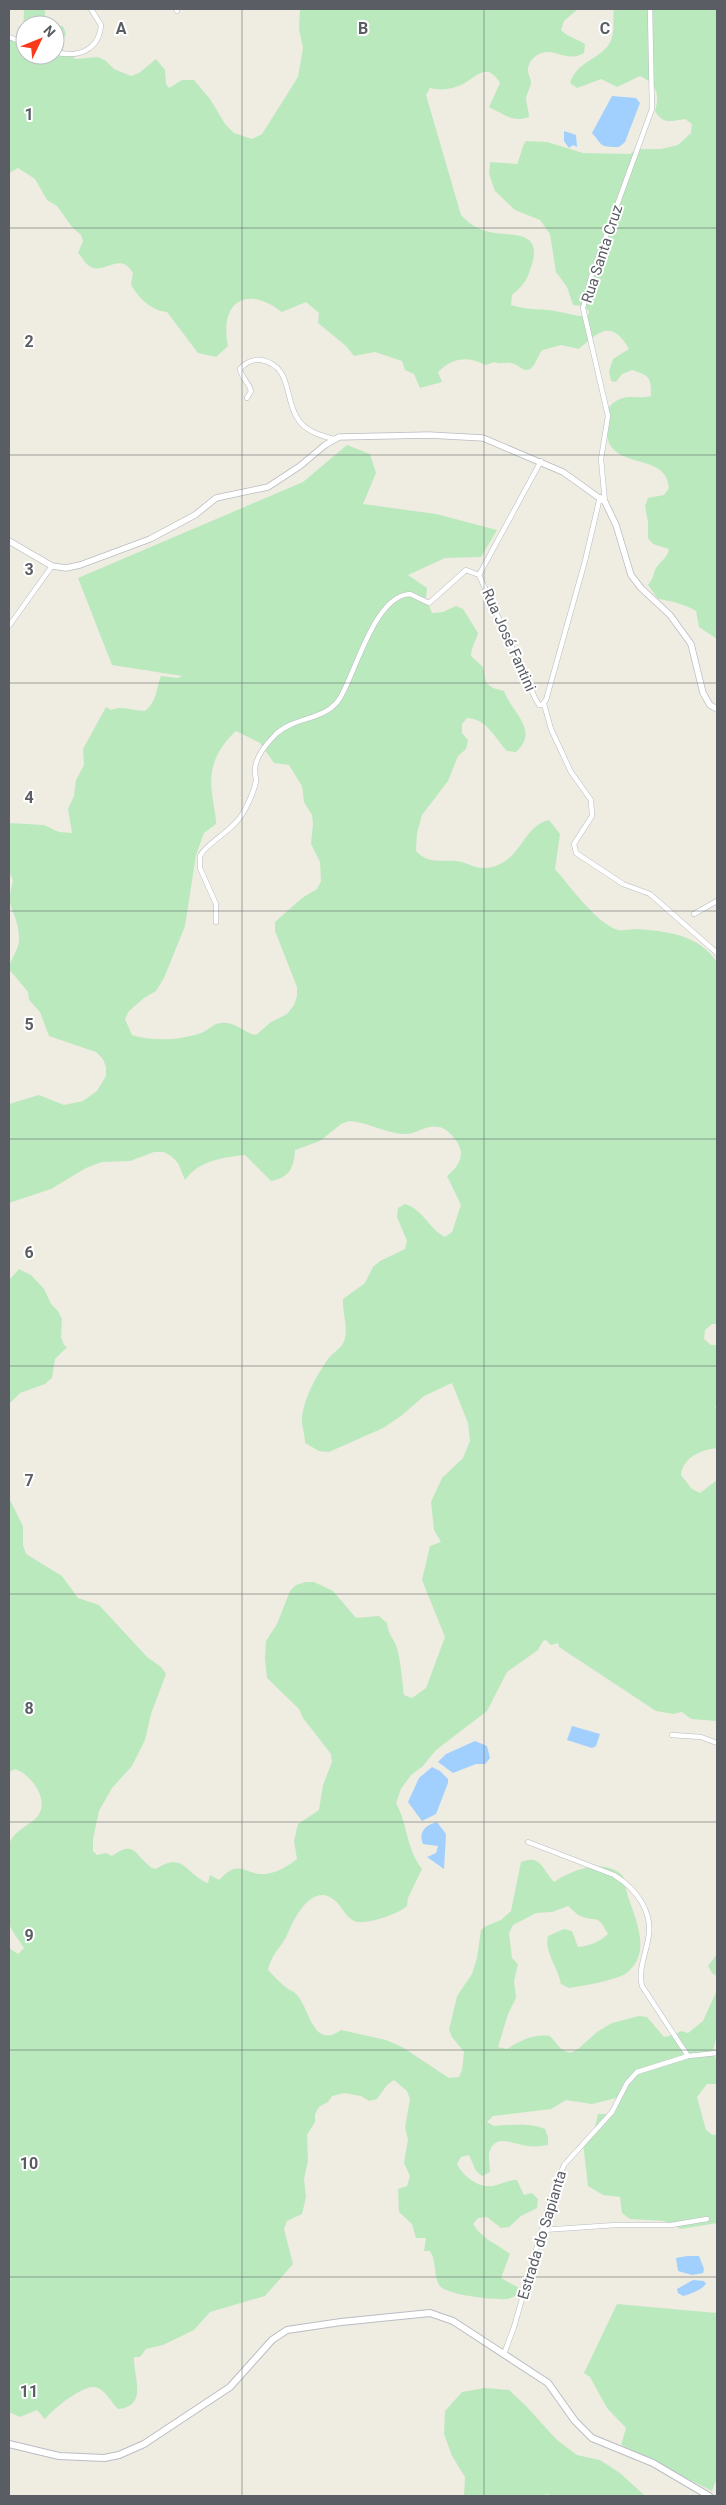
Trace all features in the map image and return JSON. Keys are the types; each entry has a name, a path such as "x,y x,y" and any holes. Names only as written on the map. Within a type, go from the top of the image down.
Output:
{"main road":[{"path":"9,2444 59,2456 104,2458 123,2454 144,2444 230,2387 272,2340 287,2330 430,2313 453,2321 548,2383 575,2421 592,2438 653,2463 709,2496"}],"street":[{"path":"65,55 78,54 96,43 100,25 91,9"},
{"name":"Rua Santa Cruz","path":"605,502 601,459 608,416 583,308 592,274 652,108 650,9"},
{"path":"247,398 251,391 250,385 241,375 240,369 245,364 258,360 273,363 282,372 294,412 301,423 318,435 334,439 419,435 478,437 541,461 577,480 605,502 616,525 631,575 641,588 670,615 691,644 703,693 710,705 717,709"},
{"path":"9,541 52,566 66,568 80,565 128,549 175,527 216,498 268,486 334,439"},
{"name":"Rua José Fantini","path":"541,461 479,575 539,705 544,704 585,561 600,497"},
{"path":"9,626 52,566"},
{"path":"216,922 216,904 200,868 200,856 233,827 243,813 253,792 256,762 274,736 295,722 327,712 334,707 350,679 375,621 395,601 410,594 429,603 466,570 479,575"},
{"path":"544,704 560,750 592,806 592,816 574,844 576,853 623,884 650,894 717,953"},
{"path":"694,914 717,901"},
{"path":"672,1735 701,1737 717,1743"},
{"path":"528,1842 614,1875 625,1882 637,1894 648,1918 649,1932 640,1973 642,1986 688,2056"},
{"name":"Estrada do Sapianta","path":"504,2354 556,2183 564,2165 612,2112 627,2083 642,2069 688,2056 717,2053"},
{"path":"542,2230 616,2225 671,2225 707,2219"}],"green space":[{"path":"24,9 45,9 45,15 24,15"},
{"path":"300,9 578,9 564,21 561,30 585,44 584,53 570,56 545,52 533,59 528,67 531,83 526,98 529,117 523,119 513,118 489,107 500,83 496,77 487,72 479,74 457,87 430,88 426,95 461,215 471,224 482,230 523,237 533,245 534,253 529,274 523,285 512,295 511,305 588,316 589,311 582,306 573,305 567,287 556,272 550,234 540,220 515,210 495,191 489,174 490,162 517,164 526,141 547,142 583,153 630,154 637,149 661,149 678,145 691,133 692,124 685,119 668,121 661,118 655,111 656,90 646,79 640,76 617,87 601,79 577,88 570,83 573,76 583,65 609,44 613,31 614,9 717,9 717,639 699,627 696,611 678,603 658,599 648,585 655,570 667,556 669,549 653,544 648,538 645,506 648,498 664,495 669,488 666,478 661,471 653,466 625,457 610,445 607,434 607,415 610,406 624,398 651,396 650,381 646,376 638,372 632,370 622,374 616,382 611,381 609,371 613,359 629,349 617,334 611,331 599,333 579,349 561,345 543,350 529,370 509,363 494,362 486,365 467,359 455,361 438,372 442,382 420,388 414,374 405,370 402,361 375,352 354,356 346,346 318,323 319,313 306,302 282,312 269,304 247,299 238,302 232,308 226,331 228,346 216,357 198,353 167,312 156,309 146,303 137,294 131,284 133,273 128,267 117,263 100,268 89,266 78,253 83,241 81,235 72,227 57,206 47,200 35,179 18,168 9,173 9,36 14,38 15,65 65,65 65,54 76,59 98,57 106,61 114,69 131,76 139,73 156,59 165,70 166,84 169,88 182,80 194,80 210,99 225,124 234,133 252,139 262,134 298,77 303,48 299,29"},
{"path":"347,445 370,454 376,473 363,504 436,514 497,530 481,557 445,558 408,575 427,588 426,599 432,613 443,612 456,606 463,609 478,633 471,656 483,667 486,683 493,688 504,691 525,729 523,744 516,752 507,751 485,725 480,721 467,718 462,724 462,733 468,740 466,749 458,756 448,781 422,815 417,833 416,851 429,860 459,861 485,868 507,860 532,830 549,820 560,834 555,869 601,920 618,930 648,930 682,936 702,946 717,963 717,1324 712,1324 705,1330 704,1339 711,1345 717,1345 717,1403 715,1407 717,1410 717,1448 694,1455 685,1463 681,1475 692,1489 700,1493 717,1480 717,1721 691,1719 682,1712 673,1714 656,1711 559,1647 558,1643 551,1645 546,1640 543,1641 538,1650 507,1672 487,1711 436,1750 422,1767 411,1775 401,1789 396,1803 413,1853 422,1869 408,1898 407,1906 381,1918 359,1922 351,1919 333,1899 325,1895 318,1895 299,1911 286,1938 269,1964 268,1970 285,1987 295,1993 313,2024 324,2035 331,2035 341,2030 386,2040 402,2047 449,2078 459,2077 462,2070 464,2052 449,2030 457,1996 472,1974 477,1958 481,1930 501,1920 511,1911 521,1862 528,1860 537,1861 554,1882 570,1873 588,1868 606,1867 614,1870 622,1875 624,1879 640,1934 639,1954 635,1964 628,1972 617,1978 569,1988 561,1984 548,1948 548,1936 564,1929 572,1931 578,1947 586,1946 608,1934 602,1923 579,1915 568,1906 552,1912 536,1913 513,1925 509,1933 512,1958 518,1964 514,1981 516,1998 508,2014 498,2047 507,2049 528,2038 550,2036 561,2049 570,2053 612,2023 639,2016 647,2017 664,2037 681,2031 688,2033 703,2021 717,1990 717,2033 713,2051 717,2062 717,2084 707,2084 697,2097 706,2130 713,2135 717,2134 717,2223 681,2229 664,2221 630,2219 622,2213 620,2197 603,2195 588,2186 583,2143 594,2131 598,2114 614,2114 618,2106 616,2098 592,2104 566,2100 551,2109 493,2116 487,2122 494,2126 532,2125 545,2129 548,2137 548,2145 543,2146 523,2145 508,2141 494,2144 489,2154 490,2172 482,2176 476,2171 469,2155 461,2157 457,2164 472,2181 482,2185 493,2186 517,2180 524,2195 532,2193 538,2199 537,2208 521,2216 509,2227 501,2228 487,2217 478,2218 473,2224 485,2237 510,2254 501,2278 519,2288 521,2293 511,2298 501,2299 481,2298 450,2292 439,2285 432,2255 430,2251 424,2251 426,2238 416,2238 412,2224 399,2212 398,2189 407,2186 410,2176 404,2163 408,2139 405,2128 410,2099 407,2091 394,2080 387,2085 377,2099 369,2101 361,2096 344,2093 332,2096 328,2102 319,2107 315,2114 315,2122 307,2135 308,2161 304,2179 306,2197 302,2214 287,2221 284,2229 293,2264 265,2296 210,2312 194,2330 163,2345 146,2349 140,2357 134,2357 137,2389 133,2402 128,2407 118,2409 102,2390 89,2387 68,2398 45,2419 37,2410 20,2417 9,2412 9,1948 18,1954 24,1948 13,1932 9,1922 7,1860 11,1840 36,1818 42,1804 38,1789 33,1782 15,1769 9,1772 9,1498 23,1526 23,1545 26,1554 62,1576 78,1598 99,1605 147,1657 161,1667 166,1674 151,1714 145,1740 132,1766 112,1788 99,1811 93,1839 93,1851 97,1855 106,1853 112,1856 120,1851 130,1849 152,1868 156,1869 173,1862 179,1863 208,1883 210,1875 219,1880 226,1873 238,1869 265,1874 282,1869 297,1859 294,1841 298,1824 319,1810 323,1785 332,1762 331,1754 303,1718 299,1709 267,1678 266,1641 277,1624 290,1591 296,1585 314,1582 333,1591 356,1618 379,1616 387,1623 396,1645 404,1695 412,1698 426,1688 445,1637 422,1580 430,1546 441,1542 434,1530 431,1502 442,1478 463,1458 470,1441 468,1423 452,1383 424,1396 401,1416 383,1428 329,1452 319,1451 305,1443 302,1415 315,1381 328,1359 344,1341 346,1328 343,1299 365,1283 373,1267 380,1261 405,1249 407,1241 397,1217 398,1208 405,1204 417,1210 434,1229 445,1237 452,1232 461,1205 447,1176 455,1168 461,1154 458,1143 449,1133 434,1126 405,1134 349,1121 341,1124 320,1141 295,1150 292,1167 286,1175 271,1181 245,1155 219,1159 204,1164 185,1180 178,1163 171,1156 164,1152 154,1152 130,1161 102,1162 86,1168 51,1189 9,1203 9,1104 39,1095 64,1105 83,1101 97,1091 106,1076 106,1067 103,1059 96,1052 49,1036 40,1012 29,1000 28,992 9,969 18,946 19,937 10,899 13,881 9,871 9,823 44,825 59,832 72,833 68,809 74,796 76,780 84,765 83,749 106,707 111,710 124,708 145,711 154,699 161,676 178,678 182,676 112,665 78,578 303,482","holes":["236,731 260,743 274,763 289,765 302,786 304,802 312,815 311,844 320,862 321,881 317,889 302,898 275,922 275,931 297,987 294,1005 287,1014 271,1022 256,1035 226,1023 215,1025 201,1033 175,1039 149,1039 132,1035 125,1019 129,1011 144,998 156,991 164,978 185,926 196,855 204,833 216,824 211,784 213,766 219,751"]},
{"path":"19,1269 31,1275 44,1289 51,1304 58,1311 62,1319 61,1337 64,1345 67,1347 55,1359 52,1378 45,1384 20,1393 9,1404 9,1280"},
{"path":"717,1954 717,1976 712,1973 708,1966"},
{"path":"617,2304 717,2313 717,2478 712,2491 621,2445 626,2428 607,2408 590,2377 584,2373"},
{"path":"485,2388 509,2390 557,2440 577,2455 600,2460 620,2473 645,2496 553,2496 547,2494 542,2496 464,2496 465,2477 452,2456 444,2434 445,2411 462,2392"}],"water":[{"path":"612,96 636,98 640,103 625,142 619,147 604,146 592,133"},
{"path":"564,131 576,135 577,147 573,145 569,148 564,141"},
{"path":"572,1726 600,1734 596,1746 592,1748 567,1740"},
{"path":"475,1741 487,1746 490,1758 485,1764 476,1764 453,1773 438,1762 446,1754"},
{"path":"432,1767 440,1771 448,1779 448,1783 436,1814 422,1821 408,1802 419,1778"},
{"path":"437,1822 446,1834 444,1869 427,1857 436,1853 438,1846 423,1844 422,1839 424,1829"},
{"path":"699,2256 704,2269 703,2273 692,2275 678,2271 676,2258"},
{"path":"693,2280 704,2281 706,2284 699,2290 683,2296 678,2293 677,2289"}]}
